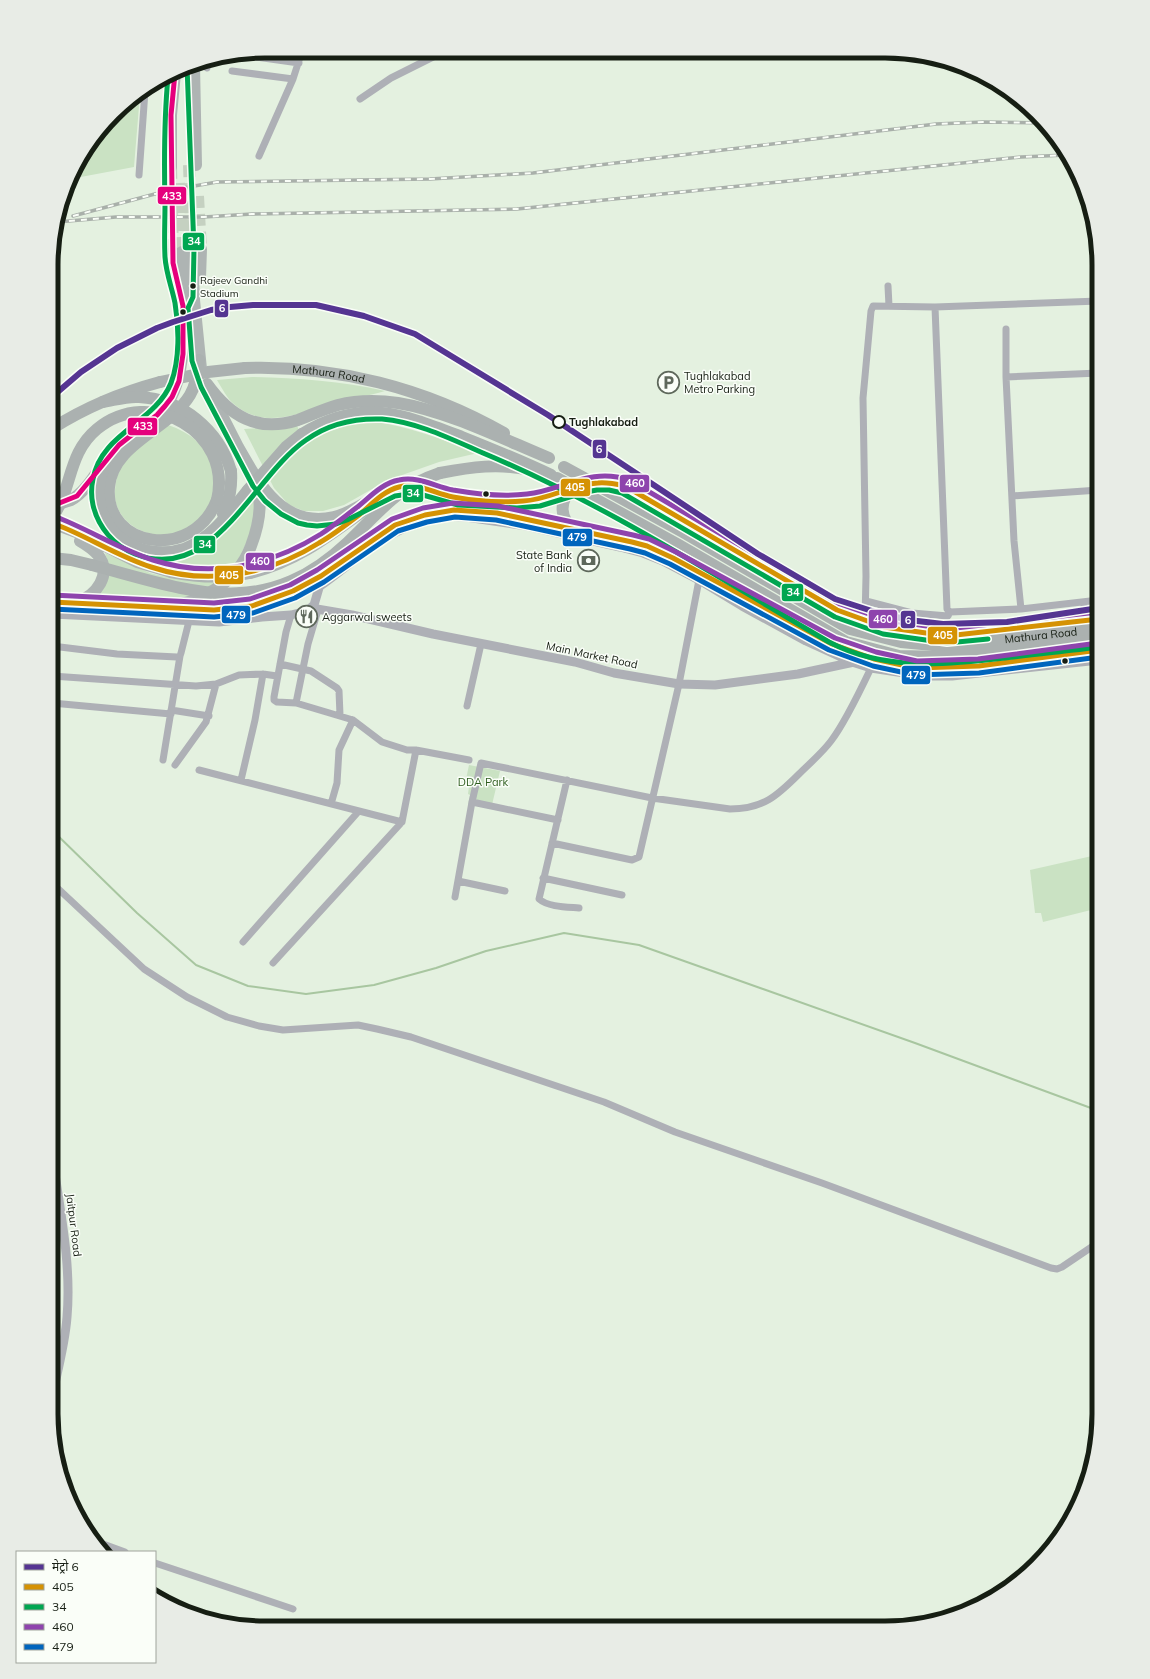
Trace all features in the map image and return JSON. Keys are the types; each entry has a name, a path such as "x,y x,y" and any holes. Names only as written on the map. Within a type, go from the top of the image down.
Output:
{"highway":[{"path":"58,509 61,504 77,453 87,439 98,428 115,418 124,414 141,411 158,413 168,417 183,423 199,436 212,451 219,469 220,490 209,518 189,534 172,540 154,540 130,531 121,523 113,511 109,494 111,476 114,467 124,453 152,432 168,417 185,402 193,388 199,360"},
{"name":"Mathura Road","path":"58,425 103,402 135,388 187,375 268,367 307,369 369,379 429,397 485,422 683,532 850,628 901,642 943,646 1092,630"},
{"path":"206,384 225,406 238,415 254,422 280,424 339,405 366,401 384,401 400,403 453,419 549,458"},
{"path":"103,402 129,397 140,397 160,401 190,414 212,433 220,443 228,460 231,479 228,502 224,512 210,533"},
{"path":"111,453 101,471 98,490 98,500 101,510 109,525 116,534 127,543 142,549 164,552 189,547 210,533 222,522 275,459 294,441 314,426 348,414 373,412 416,419 523,462 552,476"},
{"name":"Mathura Road","path":"58,559 71,560 176,587 198,591 226,594 254,592 287,583 311,571 347,543 388,501 412,485 431,476 458,469 495,465 523,469 552,476 677,544 846,642 899,656 945,657 1092,641"}],"main road":[{"path":"175,78 184,166 188,99 192,71"},
{"path":"58,504 77,496 119,444 157,415 172,397 179,381 183,334 189,307 187,252 200,299 189,307"},
{"path":"58,602 160,608 184,604 204,597 215,591 231,577 246,558 254,539 260,509 257,484 206,384 199,360 196,328 189,307"},
{"path":"183,334 196,328"},
{"name":"Mathura Road","path":"251,470 264,490 278,504 292,513 317,519 335,517 401,486 415,486 452,497 525,501 546,498 578,486 602,482 619,484 625,486 837,610 884,627 947,636 1092,620"},
{"path":"578,486 567,495 562,504 562,509 566,522 579,531"},
{"path":"58,525 81,534 137,562 171,572 199,576 225,577 250,573 277,566 298,556 366,509 382,494"},
{"name":"Mathura Road","path":"160,608 214,610 252,606 321,581 382,533 396,525 439,512 468,510 483,511 647,546 673,558 870,663 916,668 979,666 1084,657 1092,653"},
{"path":"647,546 665,510"},
{"path":"58,527 93,550 101,559 103,565 102,578 98,589 89,597 74,603"},
{"path":"1084,621 1084,657"}],"street":[{"path":"259,58 299,63"},
{"path":"259,156 300,58"},
{"path":"360,98 391,78 431,58"},
{"path":"232,71 293,78"},
{"path":"139,175 145,97"},
{"path":"888,286 889,306"},
{"path":"865,620 863,398 871,311 874,306 935,307 1092,301"},
{"path":"935,307 947,609 950,612"},
{"path":"1006,329 1006,377 1015,552 1021,609"},
{"path":"1006,377 1092,373"},
{"path":"1012,496 1092,490"},
{"path":"296,703 321,581 397,532 431,518 446,516 466,517 527,526 620,546 663,561 806,641 852,662"},
{"path":"552,843 632,860 639,857 679,684 699,580"},
{"path":"866,601 912,613 948,616 950,612 1021,609 1092,601"},
{"path":"1084,602 1084,621"},
{"path":"58,614 127,616 219,622 291,615 315,609"},
{"name":"Main Market Road","path":"315,609 352,615 429,633 575,662 614,673 679,684 715,685 798,674 852,662 870,663"},
{"path":"291,615 277,676 274,700 278,702 296,703 340,715 353,720 382,742 407,750 416,750 469,760"},
{"path":"163,760 180,656 188,621"},
{"path":"467,706 482,644"},
{"path":"58,647 117,654 165,657 180,656"},
{"path":"1084,657 1092,659"},
{"path":"455,898 472,802 481,763 652,798 740,809 762,803 774,797 831,742 838,732 870,663"},
{"path":"280,664 311,671 326,679 339,690 340,715"},
{"path":"58,676 196,686 216,684 239,674 263,674 277,676"},
{"path":"241,780 258,707 263,674"},
{"path":"175,766 203,727 209,716 216,684"},
{"path":"58,703 209,716"},
{"path":"331,804 337,783 339,750 353,720"},
{"path":"273,963 402,822 416,750"},
{"path":"198,770 402,822"},
{"path":"567,780 538,898 540,901 560,906 579,908"},
{"path":"472,802 558,820"},
{"path":"243,942 358,812"},
{"path":"543,878 622,895"},
{"path":"458,881 505,891"},
{"path":"58,889 144,969 187,997 227,1017 258,1026 283,1030 358,1026 411,1037 604,1102 675,1132 822,1183 1051,1268 1057,1269 1062,1267 1092,1247"},
{"name":"Jaitpur Road","path":"58,1200 66,1262 68,1309 58,1365"},
{"name":"Jaitpur Road","path":"58,1240 60,1255 62,1319 58,1338"},
{"path":"104,1544 122,1551"},
{"path":"156,1563 293,1610"}],"green space":[{"path":"139,101 134,167 77,178 93,150 109,128 128,109"},
{"path":"252,377 319,381 385,391 340,401 296,415 271,418 258,417 247,413 232,403 217,380"},
{"path":"372,421 426,434 478,453 439,462 388,480 344,505 323,511 304,511 289,505 274,488 244,429 297,426 304,439 323,428"},
{"path":"168,425 184,432 198,442 203,448 212,463 215,481 215,494 198,522 176,534 154,535 134,527 119,511 116,501 116,481 122,464 132,453"},
{"path":"253,492 255,507 252,532 235,566 210,587 189,598 160,602 94,599 107,559 105,553 150,573 171,578 175,566 148,559 148,556 168,557 184,555 198,549 221,531"},
{"name":"DDA Park","path":"469,765 500,771 491,809 468,804 470,795 468,794 469,786 465,784"},
{"path":"1092,856 1092,910 1043,922 1041,913 1035,913 1030,870"}],"waterway":[{"path":"58,836 137,913 196,965 248,986 306,994 374,985 436,968 486,951 564,933 639,945 915,1043 1092,1108"}],"tunnel":[{"path":"189,165 192,254"},
{"path":"171,167 173,252"},
{"path":"179,183 182,252"},
{"path":"198,196 201,249"}],"railway":[{"path":"73,216 166,191 217,182 430,179 533,173 936,124 983,122 1035,123"},
{"path":"63,222 116,217 204,217 252,214 517,209 1021,157 1060,155"}],"metro line":[{"name":"6","path":"58,392 81,372 117,348 157,328 173,322 211,310 230,307 253,305 316,305 364,316 415,334 548,415 758,554 835,599 875,612 909,620 943,624 1007,622 1092,609"}],"transit line":[{"name":"34","path":"187,73 194,249 193,297 188,308 192,361 201,387 253,486 265,501 281,514 298,523 317,526 336,524 395,496 416,493 458,505 517,508 540,506 586,492 609,490 622,493 835,617 883,634 947,643 988,639"},
{"name":"433","path":"58,504 77,496 119,445 157,415 172,397 179,381 183,354 183,306 173,263 171,115 174,78"},
{"name":"34","path":"168,82 164,172 165,250 167,269 176,312 178,333 176,364 171,383 163,397 153,408 106,450 98,463 93,479 92,495 95,513 108,535 120,546 135,554 163,559 188,554 210,541 230,522 287,457 314,434 342,423 382,419 421,427 459,442 528,473 659,542 829,642 871,658 915,664 960,663 1092,648"},
{"name":"460","path":"58,518 153,560 175,566 218,569 261,561 302,545 330,528 381,488 387,484 399,480 419,480 453,490 471,493 509,495 540,492 589,478 602,476 615,477 629,480 840,604 886,620 947,629 1092,613"},
{"name":"405","path":"58,525 151,567 172,573 194,576 216,576 258,570 299,554 339,530 382,495 399,487 413,486 446,496 479,501 505,502 533,500 579,486 608,483 625,486 837,610 884,627 947,636 1092,620"},
{"name":"460","path":"58,595 214,603 250,599 290,585 317,570 392,519 423,508 453,503 498,506 649,539 676,552 835,638 876,652 917,661 978,659 1092,644"},
{"name":"405","path":"58,602 214,610 252,606 293,591 321,576 395,525 425,515 454,510 497,513 647,546 673,558 832,644 874,659 916,668 979,666 1092,651"},
{"name":"479","path":"58,609 214,617 253,613 295,598 324,582 398,531 427,522 455,517 496,520 645,553 670,564 829,650 873,666 915,675 979,673 1092,658"}],"place":[{"name":"Rajeev Gandhi Stadium","path":"193,286"},
{"name":"Tughlakabad Metro Parking","path":"669,382"},
{"name":"Tughlakabad","path":"559,422"},
{"name":"State Bank of India","path":"588,561"},
{"name":"Aggarwal sweets","path":"306,617"}]}
